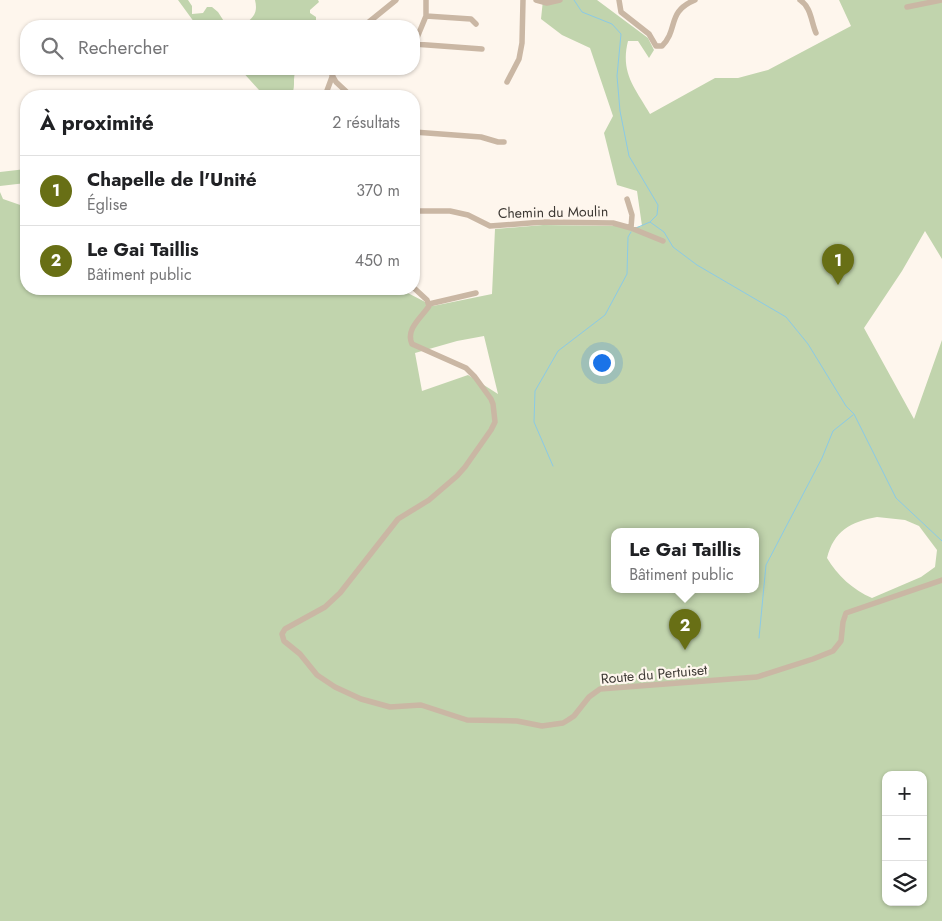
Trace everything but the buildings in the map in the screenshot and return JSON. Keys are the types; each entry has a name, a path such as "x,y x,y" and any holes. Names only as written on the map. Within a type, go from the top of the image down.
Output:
{"street":[{"path":"371,20 396,0"},
{"path":"420,30 426,16 426,0"},
{"path":"507,82 519,59 522,43 523,0"},
{"path":"536,0 547,3 560,0"},
{"path":"619,0 621,12 649,34 656,46 662,46 666,42 677,11 684,4 695,0"},
{"path":"800,0 805,3 809,10 816,33"},
{"path":"907,7 942,0"},
{"path":"426,16 471,19 476,24"},
{"path":"420,44 482,49"},
{"path":"327,90 332,75"},
{"path":"332,75 345,90"},
{"path":"420,133 504,142"},
{"path":"628,199 632,216 632,229"},
{"name":"Chemin du Moulin","path":"420,211 450,211 468,215 490,226 543,222 613,223 663,241"},
{"path":"420,294 429,304 476,293"},
{"name":"Route du Pertuiset","path":"429,304 412,330 410,335 412,344 466,368 476,378 491,399 495,422 488,436 465,468 429,500 398,519 340,594 325,607 286,628 282,634 284,642 300,654 317,675 352,696 390,707 421,705 467,720 517,721 542,726 554,725 574,716 589,697 600,689 752,678 828,654 841,642 846,613 942,580"}],"green space":[{"path":"178,0 188,0 192,6 192,14 203,13 207,7 212,7 223,20 193,20"},
{"path":"255,0 318,0 319,2 310,10 310,13 316,17 316,20 249,20 256,8"},
{"path":"543,0 597,0 648,38 654,50 649,58 638,41 628,41 626,62 630,80 650,114 715,78 738,78 768,70 851,26 839,0 942,0 942,259 925,231 902,271 864,328 914,419 942,340 942,921 0,921 0,192 3,199 20,205 20,295 412,295 433,306 492,294 495,229 543,225 621,226 631,228 642,226 637,191 617,185 604,133 613,116 590,48 562,35 541,19","holes":["484,336 498,394 468,375 422,391 415,353 457,341","877,517 905,520 919,526 937,550 935,567 921,577 872,598 852,586 841,576 827,558 839,534 851,525"]},
{"path":"245,75 295,75 293,90 259,90"},
{"path":"20,170 20,184 0,186 0,172"}],"waterway":[{"path":"574,0 582,12 612,24 621,34 617,76 620,111 629,156 658,205 657,215 650,222 664,232 673,247 697,265 786,317 808,344 846,406 854,414 896,498 942,541"},
{"path":"636,228 650,222"},
{"path":"553,466 534,422 535,391 558,351 605,315 627,274 628,237 631,232"},
{"path":"759,638 766,565 822,458 833,431 853,415"}],"place":[{"name":"Chapelle de l'Unité","path":"838,285"},
{"name":"Le Gai Taillis","path":"685,650"}]}
